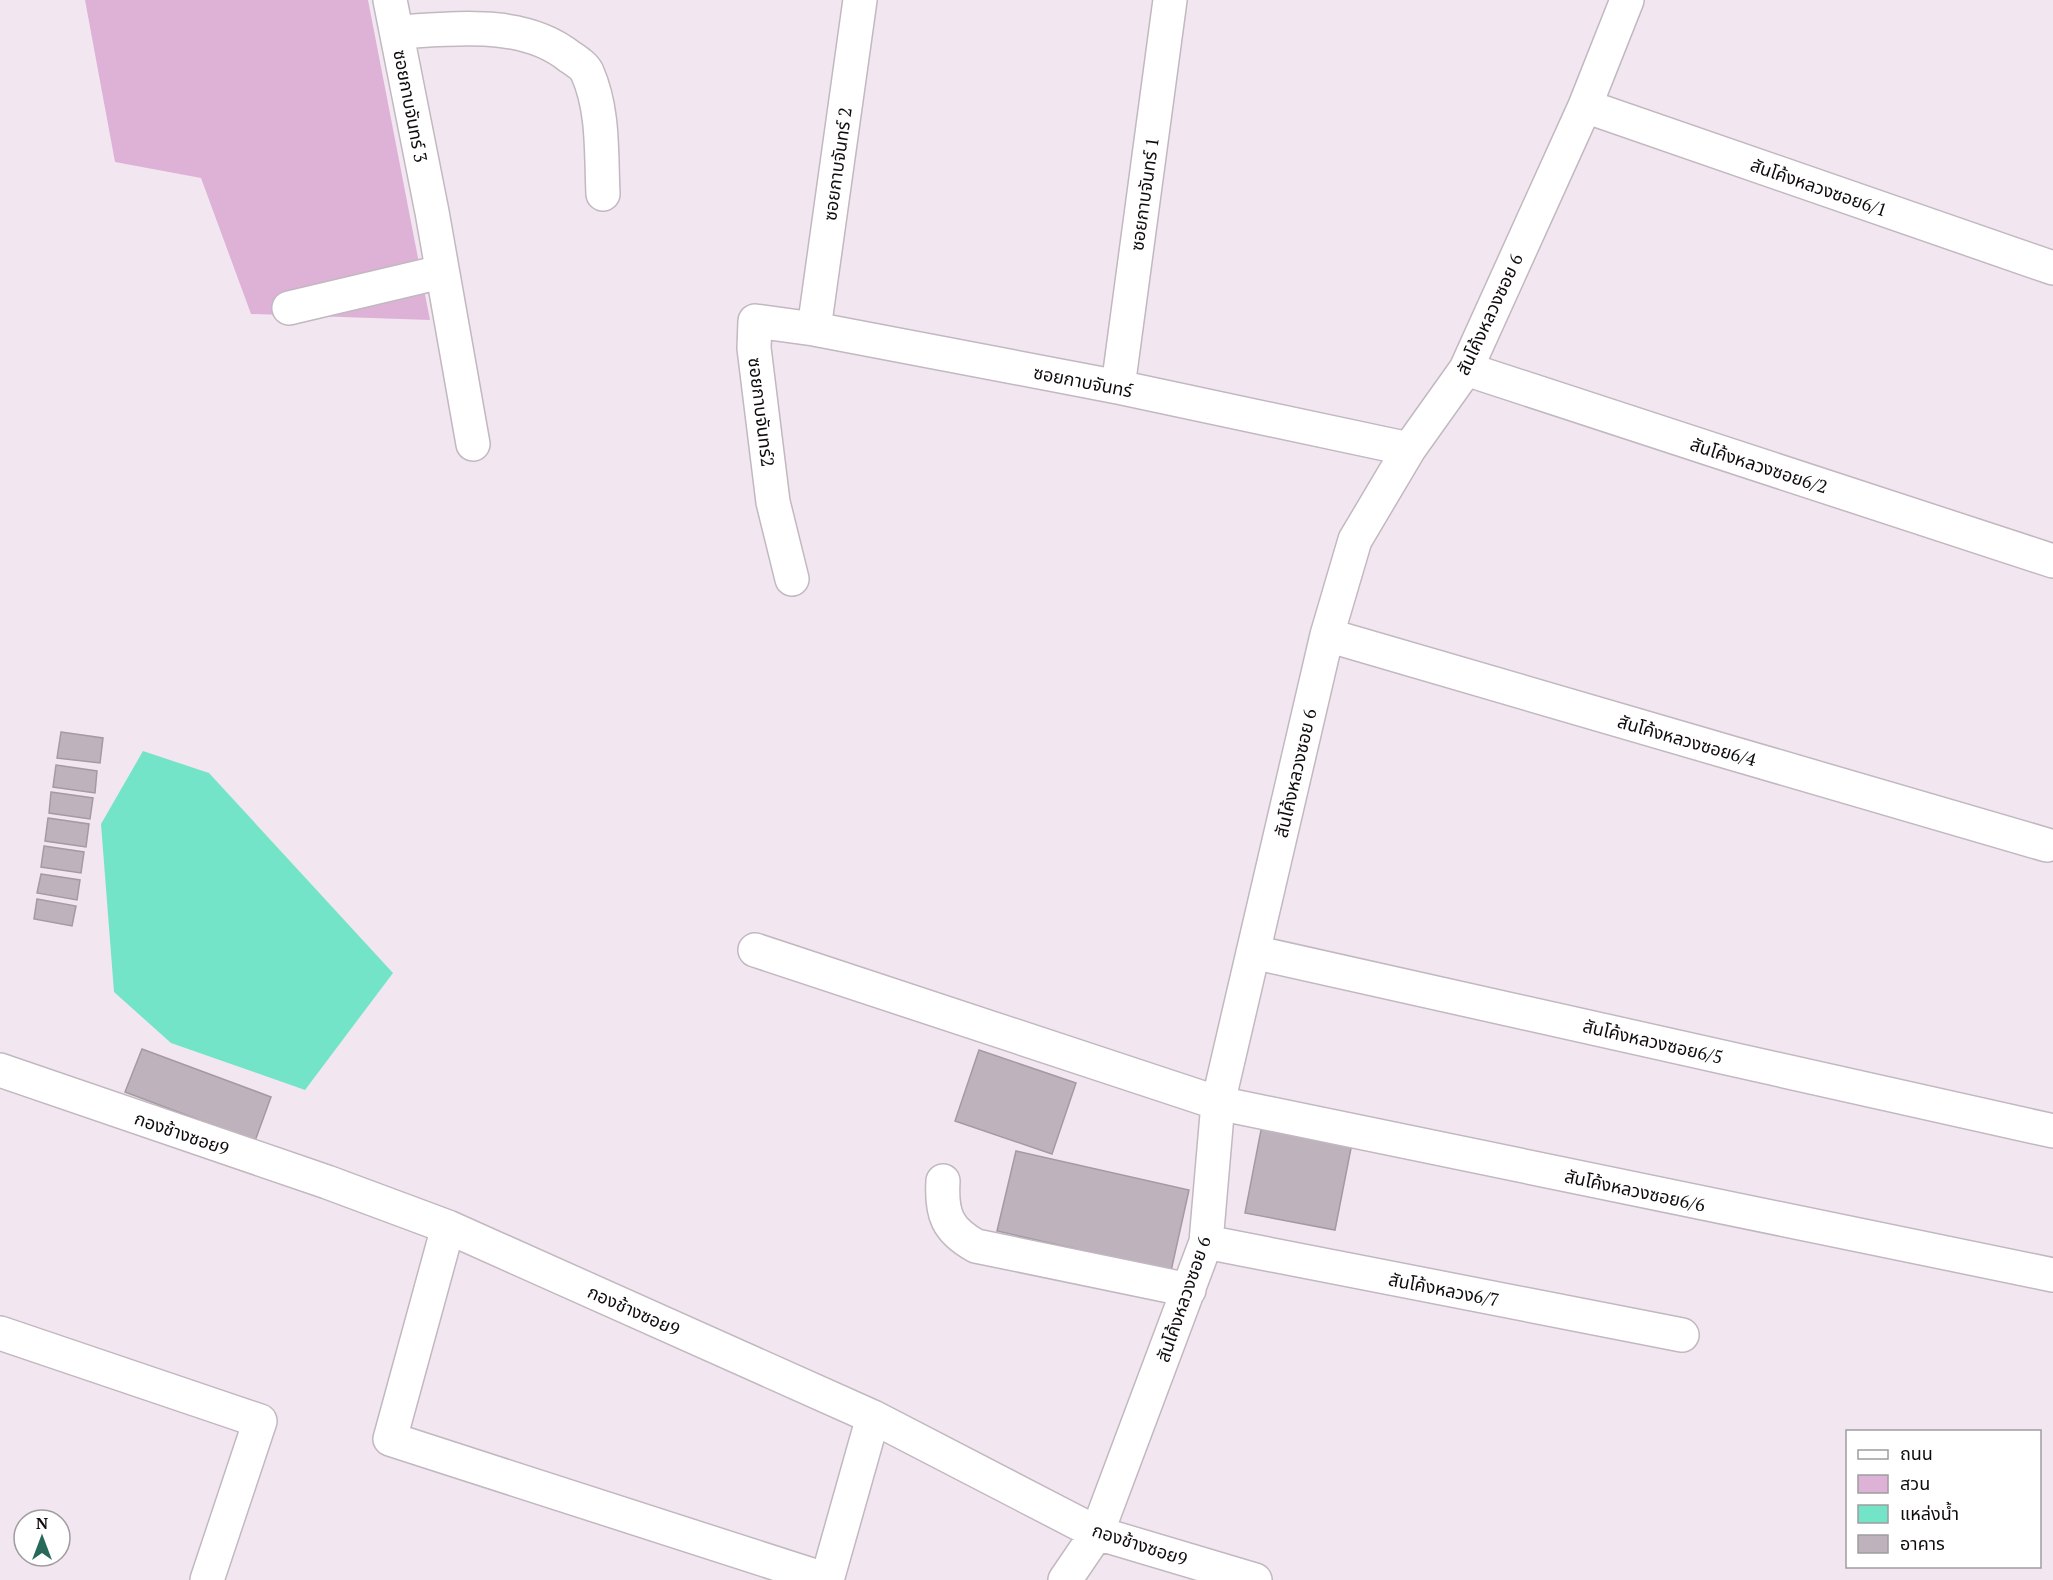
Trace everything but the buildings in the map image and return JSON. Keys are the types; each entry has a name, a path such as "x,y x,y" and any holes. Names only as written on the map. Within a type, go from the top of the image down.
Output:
{"street":[{"name":"ซอยกาบจันทร์ 3","path":"390,0 432,212 473,444"},
{"name":"ซอยกาบจันทร์ 2","path":"814,329 860,0"},
{"name":"ซอยกาบจันทร์ 1","path":"1118,387 1170,0"},
{"name":"สันโค้งหลวงซอย 6","path":"1065,1580 1097,1533 1206,1242 1218,1103 1327,635 1355,540 1409,449 1466,369 1584,105 1627,0"},
{"path":"397,32 464,28 521,33 557,46 586,69 599,108 603,194"},
{"name":"สันโค้งหลวงซอย6/1","path":"1584,105 2053,268"},
{"path":"289,308 441,272"},
{"name":"ซอยกาบจันทร์","path":"755,321 814,329 1118,387 1409,449"},
{"name":"ซอยกาบจันทร์2","path":"755,321 754,348 773,502 792,579"},
{"name":"สันโค้งหลวงซอย6/2","path":"1466,369 2053,561"},
{"name":"สันโค้งหลวงซอย6/4","path":"1327,635 2047,845"},
{"name":"สันโค้งหลวงซอย6/6","path":"755,950 1218,1103 2053,1275"},
{"name":"สันโค้งหลวงซอย6/5","path":"1253,952 2053,1131"},
{"name":"กองช้างซอย9","path":"0,1070 327,1182 448,1227 873,1417 1097,1533 1255,1580"},
{"path":"943,1181 941,1199 946,1219 963,1239 976,1246 1189,1290"},
{"path":"448,1227 390,1439 827,1580 873,1417"},
{"name":"สันโค้งหลวง6/7","path":"1206,1242 1682,1335"},
{"path":"0,1333 261,1422 207,1580"}],"green space":[{"path":"85,0 368,0 430,320 251,314 201,178 115,162"}],"water":[{"path":"143,751 209,773 393,973 305,1090 171,1043 114,992 101,824"}]}
